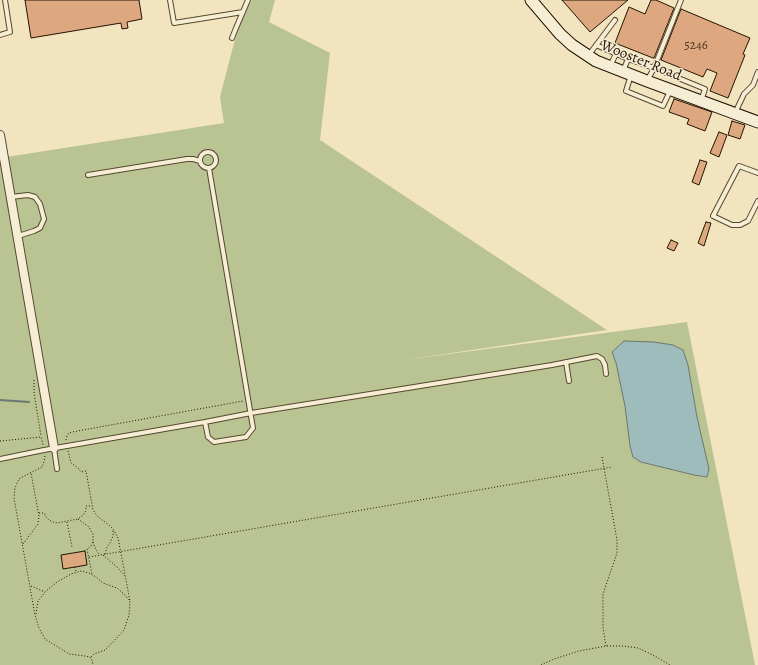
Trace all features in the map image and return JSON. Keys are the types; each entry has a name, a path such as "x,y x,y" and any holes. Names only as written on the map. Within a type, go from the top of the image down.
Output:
{"street":[{"name":"Wooster Road","path":"531,0 560,34 572,45 588,56 610,67 758,122"},
{"path":"0,135 54,448"}],"lane":[{"path":"0,35 10,32 5,0"},
{"path":"170,0 174,24 243,12"},
{"path":"232,38 248,0"},
{"path":"647,81 654,68 681,0"},
{"path":"588,56 615,20"},
{"path":"596,45 704,88 701,101"},
{"path":"610,67 616,54"},
{"path":"628,59 626,91 663,106 671,90"},
{"path":"735,114 744,94 753,85 758,72"},
{"path":"88,175 187,159 200,161 204,167 209,168 214,165 216,160 215,155 208,151 203,153 200,161"},
{"path":"758,174 739,166 713,216 732,225 740,225 748,221 758,201"},
{"path":"205,422 208,437 214,442 246,437 253,428 209,168"},
{"path":"11,197 28,195 35,197 40,204 44,219 40,228 18,236"},
{"path":"0,459 251,413 597,356 605,365 606,374"},
{"path":"566,362 569,381"},
{"path":"54,448 57,468"}],"path":[{"path":"34,378 34,394 45,458 42,467 19,479 15,488 14,498 35,615 39,628 45,639 69,654 90,657 105,650 124,630 129,615 130,601 118,538 113,529 98,517 91,506 86,471 81,472 71,463 66,441 67,436 72,432 245,401"},
{"path":"0,441 42,437"},
{"path":"602,457 617,540 617,553 603,594 603,628 606,646"},
{"path":"89,557 612,467"},
{"path":"22,545 38,524 39,516 32,475 30,472"},
{"path":"39,513 44,513 52,522 56,523 81,518 86,511 86,506 91,506"},
{"path":"78,519 89,527 93,534 93,542 96,550 126,576"},
{"path":"67,521 72,547"},
{"path":"105,554 113,536 113,529"},
{"path":"92,574 88,549 93,542"},
{"path":"75,567 76,573"},
{"path":"35,615 38,600 45,592 57,582 71,574 81,572 92,574 103,583 117,588 130,601"},
{"path":"30,586 45,592"},
{"path":"541,665 579,651 606,646 638,648 670,665"},
{"path":"90,657 93,665"}],"green space":[{"path":"252,0 275,0 269,22 330,53 320,140 607,330 404,360 687,322 755,665 0,665 0,158 224,123 220,97 240,20"}],"water":[{"path":"624,341 654,342 673,345 683,350 688,365 697,417 709,469 707,477 641,462 633,457 630,446 625,406 616,363 612,352"}],"building":[{"path":"25,0 139,0 142,19 127,22 128,28 122,29 121,23 31,38"},
{"path":"562,0 628,0 590,32"},
{"path":"651,0 656,0 674,8 654,58 615,43 629,7 645,14"},
{"path":"681,9 750,38 728,98 710,91 717,73 707,69 703,77 661,60"},
{"path":"674,99 712,112 705,131 687,124 689,119 669,112"},
{"path":"732,121 745,125 740,139 728,135"},
{"path":"719,132 727,135 719,157 710,153"},
{"path":"700,160 707,162 699,185 692,182"},
{"path":"706,222 711,223 704,246 698,243"},
{"path":"671,240 678,243 674,251 667,248"},
{"path":"85,551 87,565 63,569 61,555"}],"waterway":[{"path":"0,400 29,402"}]}
